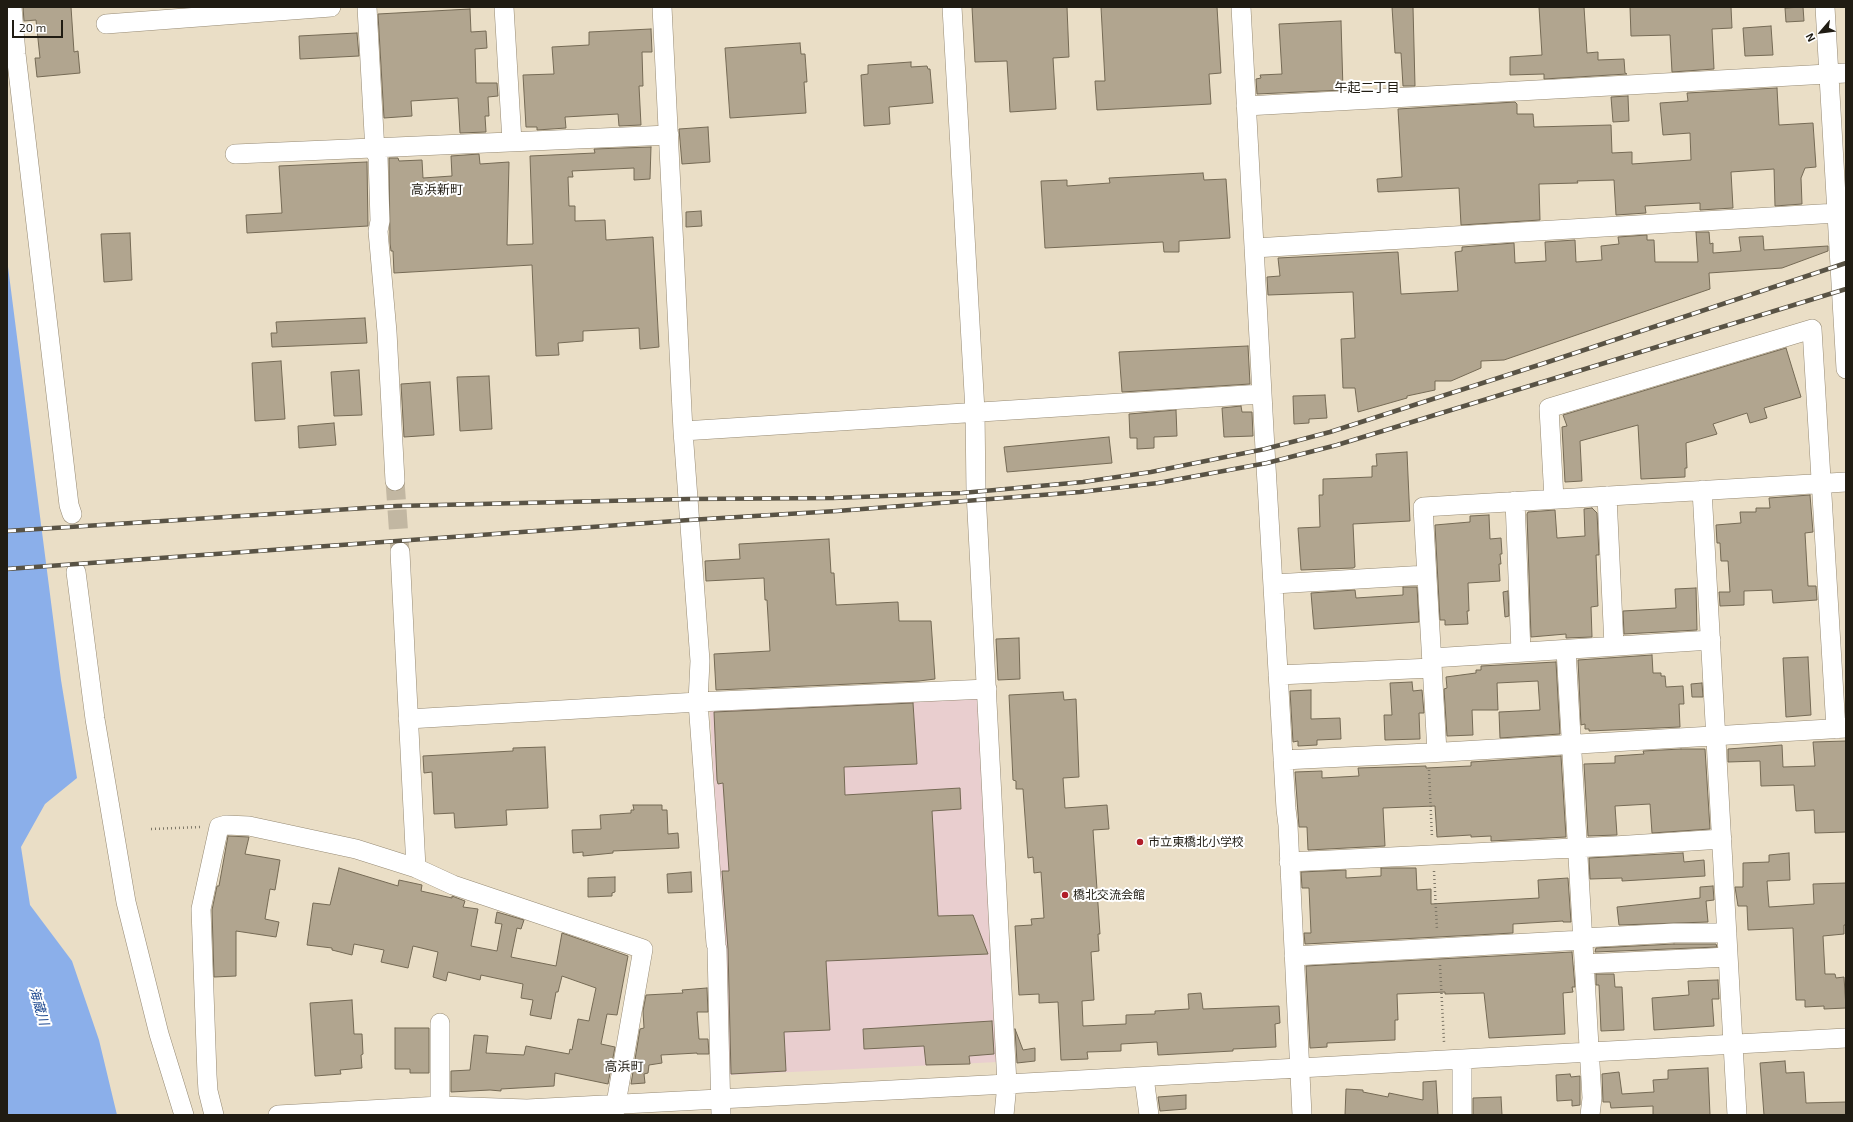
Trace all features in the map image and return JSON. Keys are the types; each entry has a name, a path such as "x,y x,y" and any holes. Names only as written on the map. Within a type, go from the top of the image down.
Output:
{"street":[{"path":"12,7 16,54 69,505 72,514"},
{"path":"106,24 331,7"},
{"path":"367,7 375,148 378,156 380,221 378,231 387,332 395,481"},
{"path":"504,7 512,142"},
{"path":"662,7 683,430 700,661 698,702 716,946 721,1107"},
{"path":"952,7 975,411 976,492 987,689 996,912 1007,1084 1004,1115"},
{"path":"1241,7 1274,584 1302,1115"},
{"path":"1825,7 1838,73 1837,213 1845,322 1846,369"},
{"path":"1246,106 1838,73"},
{"path":"235,154 669,135"},
{"path":"1254,248 1837,213"},
{"path":"1283,760 1432,753 1573,743 1841,729 1812,329 1549,408 1554,499"},
{"path":"683,430 1262,394"},
{"path":"1432,753 1432,663 1424,507 1846,482"},
{"path":"1702,490 1717,736 1737,1115"},
{"path":"1607,496 1614,646"},
{"path":"1515,501 1521,652"},
{"path":"400,552 416,868"},
{"path":"76,572 95,719 126,902 160,1034 184,1115"},
{"path":"1274,584 1427,575"},
{"path":"1278,675 1432,663 1521,652 1711,640"},
{"path":"1566,650 1573,743 1588,1053 1592,1098 1590,1115"},
{"path":"408,719 698,702 987,689"},
{"path":"214,1115 208,1091 207,1075 202,909 219,827 226,825 250,826 356,849 416,868 453,885 643,949 615,1109"},
{"path":"1289,862 1614,846 1722,839"},
{"path":"1294,956 1674,933 1727,932"},
{"path":"1584,964 1728,957"},
{"path":"440,1023 451,1109"},
{"path":"278,1115 451,1109 615,1109 721,1107 1007,1084 1453,1061 1846,1038"},
{"path":"1453,1061 1462,1115"},
{"path":"1144,1077 1149,1115"}],"path":[{"path":"1432,753 1433,855 1438,948 1453,1061"},
{"path":"151,829 219,827"}],"shaded area":[{"path":"978,698 998,1062 729,1075 710,711"}],"water":[{"name":"海蔵川","path":"7,259 61,680 77,778 45,804 21,847 30,905 72,961 99,1040 117,1115 7,1115"}],"building":[{"path":"23,7 71,7 74,52 78,51 80,73 37,77 35,58 40,58 36,20 24,21"},
{"path":"972,7 1067,7 1069,57 1053,58 1056,109 1010,112 1007,61 975,62"},
{"path":"1101,7 1217,7 1221,73 1209,74 1211,104 1097,110 1095,81 1105,81"},
{"path":"1392,7 1413,7 1415,86 1403,86 1401,53 1395,53"},
{"path":"1539,7 1584,7 1587,53 1598,52 1598,60 1624,59 1625,73 1627,74 1544,79 1544,74 1510,75 1510,57 1542,55"},
{"path":"1630,7 1731,7 1732,28 1712,29 1714,69 1672,72 1670,35 1631,36"},
{"path":"1803,7 1804,21 1786,22 1785,8"},
{"path":"470,9 471,32 486,31 487,48 475,49 476,83 497,83 498,96 488,97 489,116 485,116 486,132 460,133 458,98 411,101 412,116 384,118 378,14"},
{"path":"1341,21 1343,90 1257,94 1256,79 1261,78 1260,75 1282,74 1279,24"},
{"path":"1771,26 1773,55 1745,56 1743,28"},
{"path":"651,29 652,52 642,52 643,86 639,86 641,125 619,126 618,114 565,117 566,128 537,130 537,127 526,127 523,75 554,74 552,47 589,45 589,32"},
{"path":"357,33 359,56 300,59 299,36"},
{"path":"800,43 801,54 805,54 807,82 804,82 806,113 730,118 725,48"},
{"path":"911,62 911,67 927,66 928,69 930,69 933,103 889,107 890,124 864,126 861,75 868,74 868,65"},
{"path":"1777,88 1779,125 1813,123 1816,167 1805,168 1801,178 1802,204 1775,206 1774,169 1731,172 1733,208 1700,210 1700,203 1645,206 1646,213 1616,215 1614,180 1577,181 1578,183 1539,184 1540,220 1461,225 1459,188 1378,192 1377,179 1402,177 1398,109 1515,102 1517,104 1517,114 1533,114 1534,127 1611,125 1612,153 1632,152 1632,164 1691,160 1690,133 1663,135 1660,103 1688,101 1687,93"},
{"path":"1628,96 1629,121 1613,122 1611,97"},
{"path":"708,127 710,162 682,164 679,129"},
{"path":"651,147 650,179 634,180 634,168 572,171 573,177 568,177 569,206 575,206 575,221 605,220 606,240 653,237 659,347 640,349 639,328 583,331 583,341 558,343 559,355 536,356 532,265 394,273 393,251 391,251 390,243 389,158 398,158 399,161 422,160 423,178 452,176 451,156 479,154 480,164 509,162 507,245 533,244 530,156 595,153 594,149"},
{"path":"367,162 368,226 247,233 246,215 282,213 279,166"},
{"path":"1203,173 1204,180 1226,179 1230,238 1179,241 1179,252 1164,252 1163,242 1045,248 1041,181 1067,180 1067,186 1110,183 1109,178"},
{"path":"701,211 702,226 686,227 686,212"},
{"path":"1696,232 1709,232 1710,244 1713,243 1713,253 1741,251 1739,237 1763,236 1764,250 1828,246 1828,251 1782,268 1709,273 1710,289 1504,360 1481,361 1481,368 1451,381 1435,381 1435,390 1407,396 1407,398 1358,412 1355,388 1343,388 1341,339 1355,338 1353,292 1268,295 1267,277 1280,276 1278,258 1398,252 1401,294 1458,291 1455,252 1462,251 1462,247 1514,243 1515,263 1546,261 1545,242 1575,240 1576,262 1602,260 1601,246 1619,244 1618,237 1647,235 1647,240 1654,240 1655,262 1698,262"},
{"path":"130,233 132,280 104,282 101,234"},
{"path":"365,318 367,343 272,347 271,333 277,333 276,322"},
{"path":"1248,346 1250,384 1122,392 1119,352"},
{"path":"1786,348 1801,397 1764,408 1767,418 1750,423 1747,413 1713,424 1717,434 1686,443 1687,468 1685,468 1685,477 1641,479 1638,425 1580,441 1582,481 1565,482 1562,427 1567,426 1563,415"},
{"path":"281,361 285,419 255,421 252,363"},
{"path":"359,370 362,415 334,416 331,372"},
{"path":"489,376 492,429 460,431 457,377"},
{"path":"430,382 434,435 404,437 401,384"},
{"path":"1325,395 1327,418 1309,419 1309,423 1294,424 1293,396"},
{"path":"1241,406 1242,412 1252,412 1253,436 1224,437 1222,408"},
{"path":"1176,410 1177,436 1154,437 1154,448 1137,449 1137,438 1130,438 1129,414"},
{"path":"334,423 336,445 299,448 298,426"},
{"path":"1109,437 1112,463 1007,472 1004,447"},
{"path":"1407,452 1410,521 1353,524 1355,567 1301,570 1298,528 1320,527 1319,495 1323,495 1323,479 1372,477 1372,466 1377,466 1376,454"},
{"path":"1810,495 1813,532 1805,533 1808,586 1816,586 1817,600 1773,603 1772,590 1744,591 1744,605 1720,606 1719,592 1730,592 1728,561 1721,561 1720,543 1717,543 1716,525 1741,523 1740,512 1756,512 1756,508 1770,508 1769,498"},
{"path":"1592,508 1597,513 1599,555 1596,555 1598,606 1591,607 1592,637 1566,638 1566,634 1531,637 1527,514 1528,512 1555,510 1557,538 1585,536 1584,509"},
{"path":"1489,515 1490,539 1501,538 1502,554 1500,554 1501,564 1499,564 1500,581 1468,583 1468,624 1445,625 1445,620 1440,620 1435,525 1470,522 1470,516"},
{"path":"829,539 831,573 834,573 836,605 898,602 899,621 931,621 935,679 716,690 714,654 770,651 767,600 765,600 764,578 706,581 705,561 740,559 739,544"},
{"path":"1403,587 1417,587 1419,622 1314,629 1311,593 1355,590 1356,598 1403,595"},
{"path":"1696,588 1697,630 1624,634 1623,611 1676,608 1675,589"},
{"path":"1508,591 1509,616 1505,617 1503,592"},
{"path":"1019,638 1020,679 998,680 996,639"},
{"path":"1652,655 1653,673 1661,673 1661,676 1665,676 1666,687 1683,686 1684,704 1679,704 1680,727 1589,731 1589,729 1585,729 1585,724 1581,725 1578,660"},
{"path":"1808,657 1811,715 1786,717 1783,658"},
{"path":"1556,662 1560,734 1500,738 1499,712 1540,710 1538,681 1497,683 1498,710 1472,710 1473,735 1447,736 1444,689 1447,688 1446,677 1476,673 1476,670 1481,670 1481,666"},
{"path":"1412,682 1413,691 1422,690 1424,713 1419,713 1420,739 1385,740 1384,715 1392,715 1390,683"},
{"path":"1702,683 1703,697 1692,697 1691,684"},
{"path":"1311,690 1311,719 1340,718 1341,739 1317,740 1317,745 1298,746 1298,741 1293,742 1290,691"},
{"path":"1063,692 1064,700 1076,699 1079,777 1063,778 1065,808 1107,805 1109,829 1093,830 1100,934 1098,934 1099,951 1091,952 1094,1000 1082,1001 1083,1026 1126,1024 1126,1015 1155,1014 1155,1011 1189,1009 1188,994 1201,993 1203,1009 1279,1006 1280,1023 1275,1024 1276,1047 1158,1055 1157,1042 1121,1044 1121,1051 1087,1052 1088,1059 1061,1060 1058,1002 1039,1003 1039,994 1019,995 1015,926 1032,925 1031,919 1044,918 1041,872 1034,873 1033,857 1028,858 1023,789 1016,789 1016,781 1013,780 1009,695"},
{"path":"913,703 917,764 844,767 845,795 960,788 961,809 932,811 938,916 973,915 988,954 826,961 830,1030 784,1032 786,1071 731,1074 728,949 722,871 729,871 723,783 718,784 717,780 714,712"},
{"path":"1846,741 1846,832 1815,833 1814,810 1796,811 1794,785 1761,786 1760,761 1728,762 1728,749 1782,745 1783,767 1815,766 1813,742"},
{"path":"545,747 548,808 506,810 507,825 455,828 454,813 434,814 432,772 424,773 423,756 513,751 513,748"},
{"path":"1705,749 1710,829 1652,833 1650,804 1615,806 1617,835 1588,836 1584,764 1615,763 1615,756 1644,754 1643,751"},
{"path":"1561,756 1566,837 1491,841 1491,836 1471,837 1471,835 1437,837 1435,806 1383,808 1385,846 1308,850 1307,827 1299,827 1295,772 1322,771 1322,778 1359,776 1358,768 1426,766 1426,768 1471,766 1471,762"},
{"path":"633,805 662,805 662,810 667,810 668,834 678,833 679,848 613,851 613,853 583,856 583,852 573,853 572,830 601,829 600,815 631,813 631,810 634,810"},
{"path":"228,836 249,837 245,854 280,860 275,890 270,889 265,919 279,922 276,937 236,931 236,976 214,977 212,910 217,886 219,886"},
{"path":"1683,853 1684,862 1704,860 1705,876 1622,881 1622,878 1590,879 1589,858"},
{"path":"1789,853 1790,880 1767,881 1769,907 1814,904 1813,884 1846,883 1846,925 1844,925 1844,934 1823,936 1825,974 1835,974 1836,978 1844,977 1846,1008 1824,1009 1824,1006 1805,1007 1805,1000 1796,1000 1793,928 1748,930 1747,906 1738,906 1735,887 1743,887 1743,863 1769,862 1769,855"},
{"path":"339,868 398,886 399,880 422,885 421,891 452,898 452,896 465,901 463,907 478,909 471,946 497,951 502,924 495,923 497,912 524,920 521,929 517,928 511,957 556,966 562,933 628,956 617,1015 607,1014 601,1044 615,1047 608,1084 555,1073 554,1086 501,1089 501,1091 490,1090 451,1092 451,1071 470,1070 474,1035 488,1036 486,1053 524,1055 526,1046 569,1054 570,1049 572,1050 578,1019 589,1021 596,988 562,976 558,992 556,992 551,1019 530,1015 533,1000 521,998 523,984 481,975 480,980 448,972 446,981 433,977 438,952 413,946 408,968 381,962 384,950 354,944 352,955 332,950 332,948 307,945 313,903 330,905"},
{"path":"1381,868 1416,868 1417,890 1431,889 1431,904 1539,898 1538,880 1568,878 1571,922 1563,921 1513,924 1513,933 1305,944 1304,933 1311,933 1309,888 1302,888 1301,872 1346,870 1346,878 1381,876"},
{"path":"691,872 692,892 668,893 667,874"},
{"path":"615,877 615,892 612,893 612,896 588,897 588,878"},
{"path":"1713,886 1714,900 1706,901 1708,922 1619,925 1617,907 1700,898 1700,887"},
{"path":"1674,944 1716,944 1717,947 1595,952 1596,948"},
{"path":"1572,952 1575,987 1572,987 1573,992 1563,993 1565,1034 1489,1038 1484,993 1445,994 1445,992 1397,994 1398,1020 1395,1020 1395,1040 1327,1043 1327,1047 1310,1048 1306,966"},
{"path":"1596,974 1614,974 1615,987 1622,987 1624,1030 1601,1031 1599,985 1596,985"},
{"path":"1718,980 1719,999 1712,999 1714,1026 1654,1030 1652,998 1689,995 1688,981"},
{"path":"707,988 708,1012 697,1012 699,1039 708,1039 709,1054 697,1053 661,1055 662,1063 649,1065 648,1073 644,1074 645,1083 631,1084 640,1029 644,1028 643,1011 646,995 683,993 682,990"},
{"path":"352,1000 354,1034 362,1034 362,1068 340,1070 341,1074 315,1076 310,1003"},
{"path":"992,1021 994,1054 969,1056 970,1064 926,1065 924,1046 864,1049 863,1029"},
{"path":"395,1028 429,1028 429,1073 410,1073 410,1069 395,1069"},
{"path":"1015,1029 1023,1050 1035,1048 1035,1061 1017,1063"},
{"path":"1785,1061 1786,1073 1804,1072 1806,1103 1846,1102 1846,1115 1764,1115 1760,1063"},
{"path":"1708,1068 1710,1115 1653,1115 1653,1106 1611,1108 1610,1102 1603,1102 1602,1074 1619,1072 1622,1094 1654,1092 1653,1080 1668,1079 1668,1070"},
{"path":"1570,1074 1571,1077 1580,1076 1580,1105 1572,1106 1572,1100 1557,1101 1556,1075"},
{"path":"1436,1081 1438,1115 1345,1115 1346,1089 1363,1090 1363,1092 1388,1097 1389,1093 1423,1100 1423,1082"},
{"path":"1186,1095 1186,1109 1160,1111 1158,1097"},
{"path":"1501,1097 1502,1115 1473,1115 1473,1098"}],"tunnel":[{"path":"395,481 400,552"}],"railway":[{"path":"7,531 397,506 688,499 833,498 962,493 1083,482 1151,472 1265,449 1330,432 1548,362 1846,263"},
{"path":"7,569 689,520 837,511 1080,492 1158,483 1267,463 1337,445 1846,289"}],"place":[{"name":"市立東橋北小学校","path":"1140,842"},
{"name":"橋北交流会館","path":"1065,895"}],"district":[{"name":"午起二丁目","path":"1367,88"},
{"name":"高浜新町","path":"437,190"},
{"name":"高浜町","path":"624,1067"}]}
